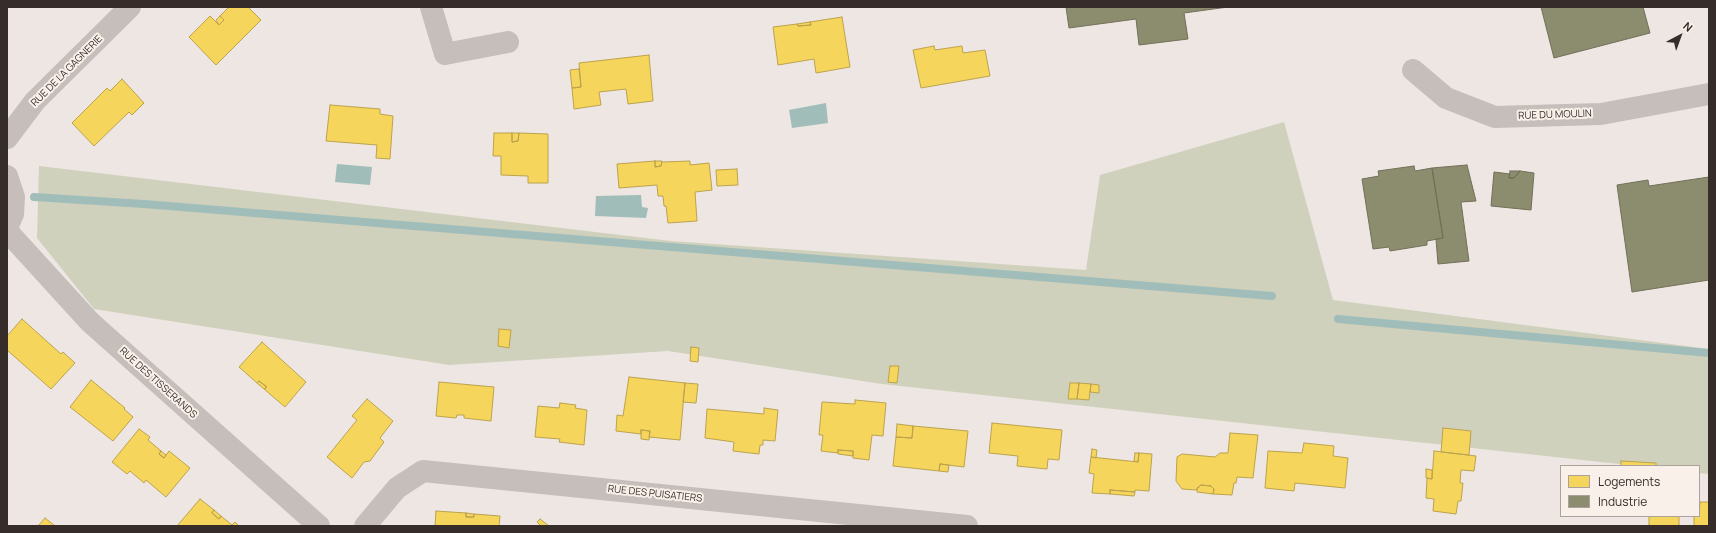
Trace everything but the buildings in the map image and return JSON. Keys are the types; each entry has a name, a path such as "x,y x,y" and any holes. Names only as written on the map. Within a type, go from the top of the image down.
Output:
{"street":[{"name":"RUE DE LA GAGNERIE","path":"7,138 35,102 130,7"},
{"path":"431,7 445,54 508,42"},
{"name":"RUE DU MOULIN","path":"1413,70 1446,98 1495,117 1601,114 1709,94"},
{"path":"7,176 14,197 13,214 7,229"},
{"name":"RUE DES TISSERANDS","path":"7,229 90,322 319,526"},
{"name":"RUE DES PUISATIERS","path":"365,526 397,488 423,471 967,526"}],"green space":[{"path":"1284,122 1333,300 1709,349 1709,474 1700,473 1700,465 1629,465 882,384 668,351 449,365 94,309 37,238 39,166 671,241 1086,270 1100,175"}],"water":[{"path":"826,103 828,123 792,128 789,110"},
{"path":"337,164 372,167 370,185 335,182"},
{"path":"641,195 642,207 648,208 646,218 595,216 596,196"}],"waterway":[{"path":"34,197 144,204 1272,296"},
{"path":"1338,319 1709,353"}]}
